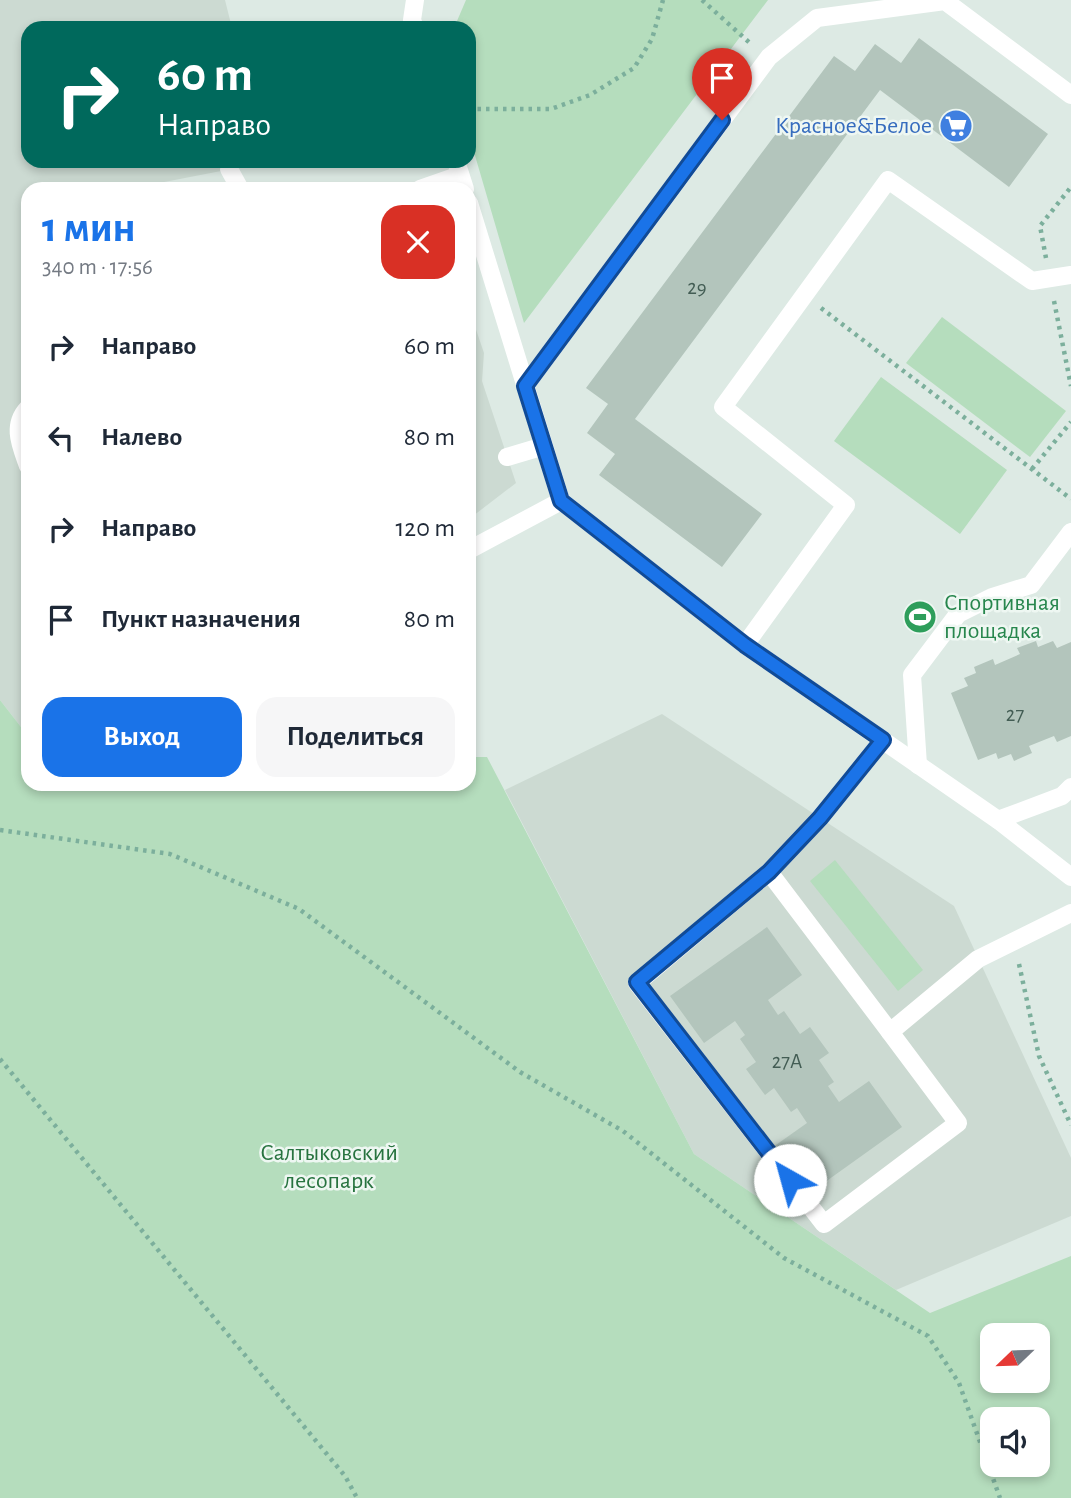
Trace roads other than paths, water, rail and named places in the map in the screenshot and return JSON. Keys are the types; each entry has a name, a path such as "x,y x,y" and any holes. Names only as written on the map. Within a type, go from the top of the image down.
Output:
{"lane":[{"path":"412,21 415,0"},
{"path":"525,386 769,57 817,19 945,1 1071,95"},
{"path":"229,169 236,182"},
{"path":"440,182 460,175"},
{"path":"745,645 846,505 723,407 888,180 1032,281 1071,275"},
{"path":"476,226 561,501 745,645 998,820 1071,877"},
{"path":"21,420 18,425 18,438 21,446"},
{"path":"507,457 544,446"},
{"path":"476,546 561,501"},
{"path":"918,765 912,675 957,614 992,597 1031,585 1071,532"},
{"path":"769,872 958,1123 824,1224 637,982 769,872 820,818 883,740"},
{"path":"998,820 1062,796 1071,787"},
{"path":"890,1032 978,959 1071,913"}],"place":[{"name":"Красное&Белое","path":"956,126"},
{"name":"Спортивная площадка","path":"920,617"}],"park label":[{"name":"Салтыковский лесопарк","path":"329,1167"}]}
